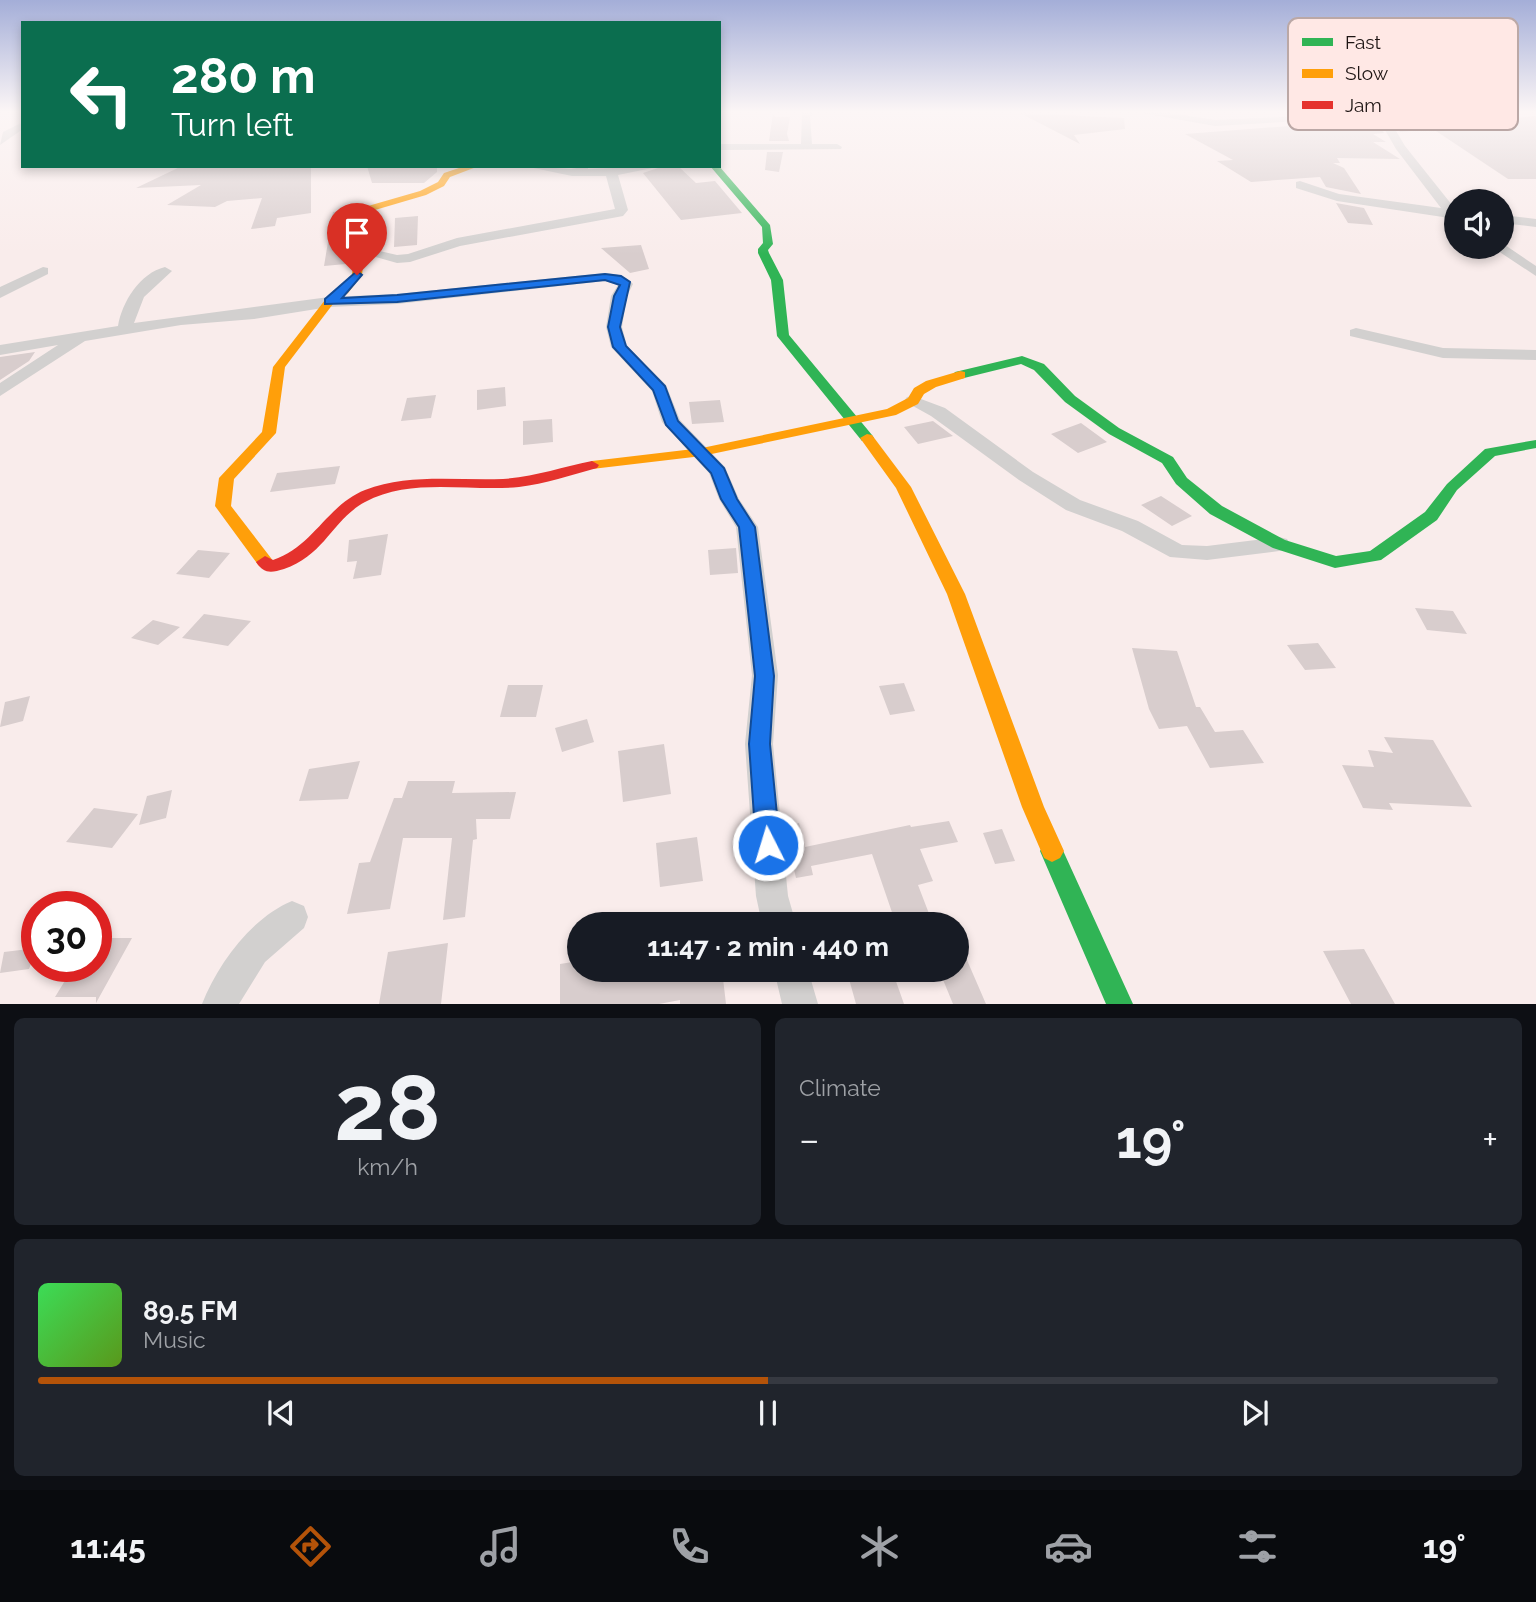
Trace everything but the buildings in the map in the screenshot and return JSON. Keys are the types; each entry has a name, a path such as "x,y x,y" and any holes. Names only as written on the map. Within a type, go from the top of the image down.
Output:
{"street":[{"path":"1410,160 1444,202"},
{"path":"469,168 447,176 441,184 423,193 371,208 363,222 357,275 344,291 329,302 279,367 270,433 227,478 223,506 257,555 270,567 289,565 316,547 349,506 363,495 373,492 447,482 520,482 609,461 702,452 854,422 891,412 913,401 919,391 931,384 1006,362 1022,360 1039,367 1070,399 1114,431 1168,460 1181,481 1216,510 1279,544 1335,562 1375,556 1431,516 1452,487 1490,452 1536,444"},
{"path":"554,168 611,172 641,168"},
{"path":"716,168 767,227 768,244 763,249 763,255 777,278 780,295 777,322 783,336 854,422 903,488 956,594 1033,807 1120,1003"},
{"path":"358,250 410,258 457,242 618,213 622,211 611,172"},
{"path":"1300,185 1337,197 1444,213"},
{"path":"1514,220 1536,223"},
{"path":"1514,257 1536,272"},
{"path":"0,293 43,271"},
{"path":"125,329 128,309 147,285 165,271"},
{"path":"0,350 79,339 125,329 329,302 397,299 510,285 617,278 626,285 619,296 614,327 620,347 660,389 671,422 718,471 729,499 747,527 765,676 760,744 772,896 776,912"},
{"path":"1356,333 1443,353 1536,355"},
{"path":"0,391 79,339"},
{"path":"913,401 938,412 1026,476 1073,505 1130,526 1178,552 1207,553 1279,544"},
{"path":"219,1003 253,950 292,917"},
{"path":"794,982 800,1003"}],"traffic: fast":[{"path":"716,168 767,227 768,244 763,253 777,280 783,336 867,438"},
{"path":"960,375 1022,360 1039,367 1070,399 1114,431 1168,460 1181,481 1216,510 1279,544 1335,562 1375,556 1431,516 1452,487 1490,452 1536,444"},
{"path":"1052,851 1120,1004"}],"traffic: slow":[{"path":"265,562 223,506 227,478 269,433 279,367 329,302 344,291 357,275 363,222 371,208 423,193 441,184 447,175 469,168"},
{"path":"592,465 702,452 891,412 913,401 919,391 931,384 960,375"},
{"path":"867,438 903,487 956,594 1033,807 1052,851"}],"traffic: jam":[{"path":"265,562 270,567 289,561 304,552 344,510 371,493 406,485 520,482 592,465"}],"route":[{"path":"357,275 344,291 329,302 397,299 458,290 605,277 617,278 626,285 619,296 614,327 620,347 660,389 666,400 671,422 682,436 702,452 718,471 729,499 747,527 765,676 760,744 768,845"}]}
